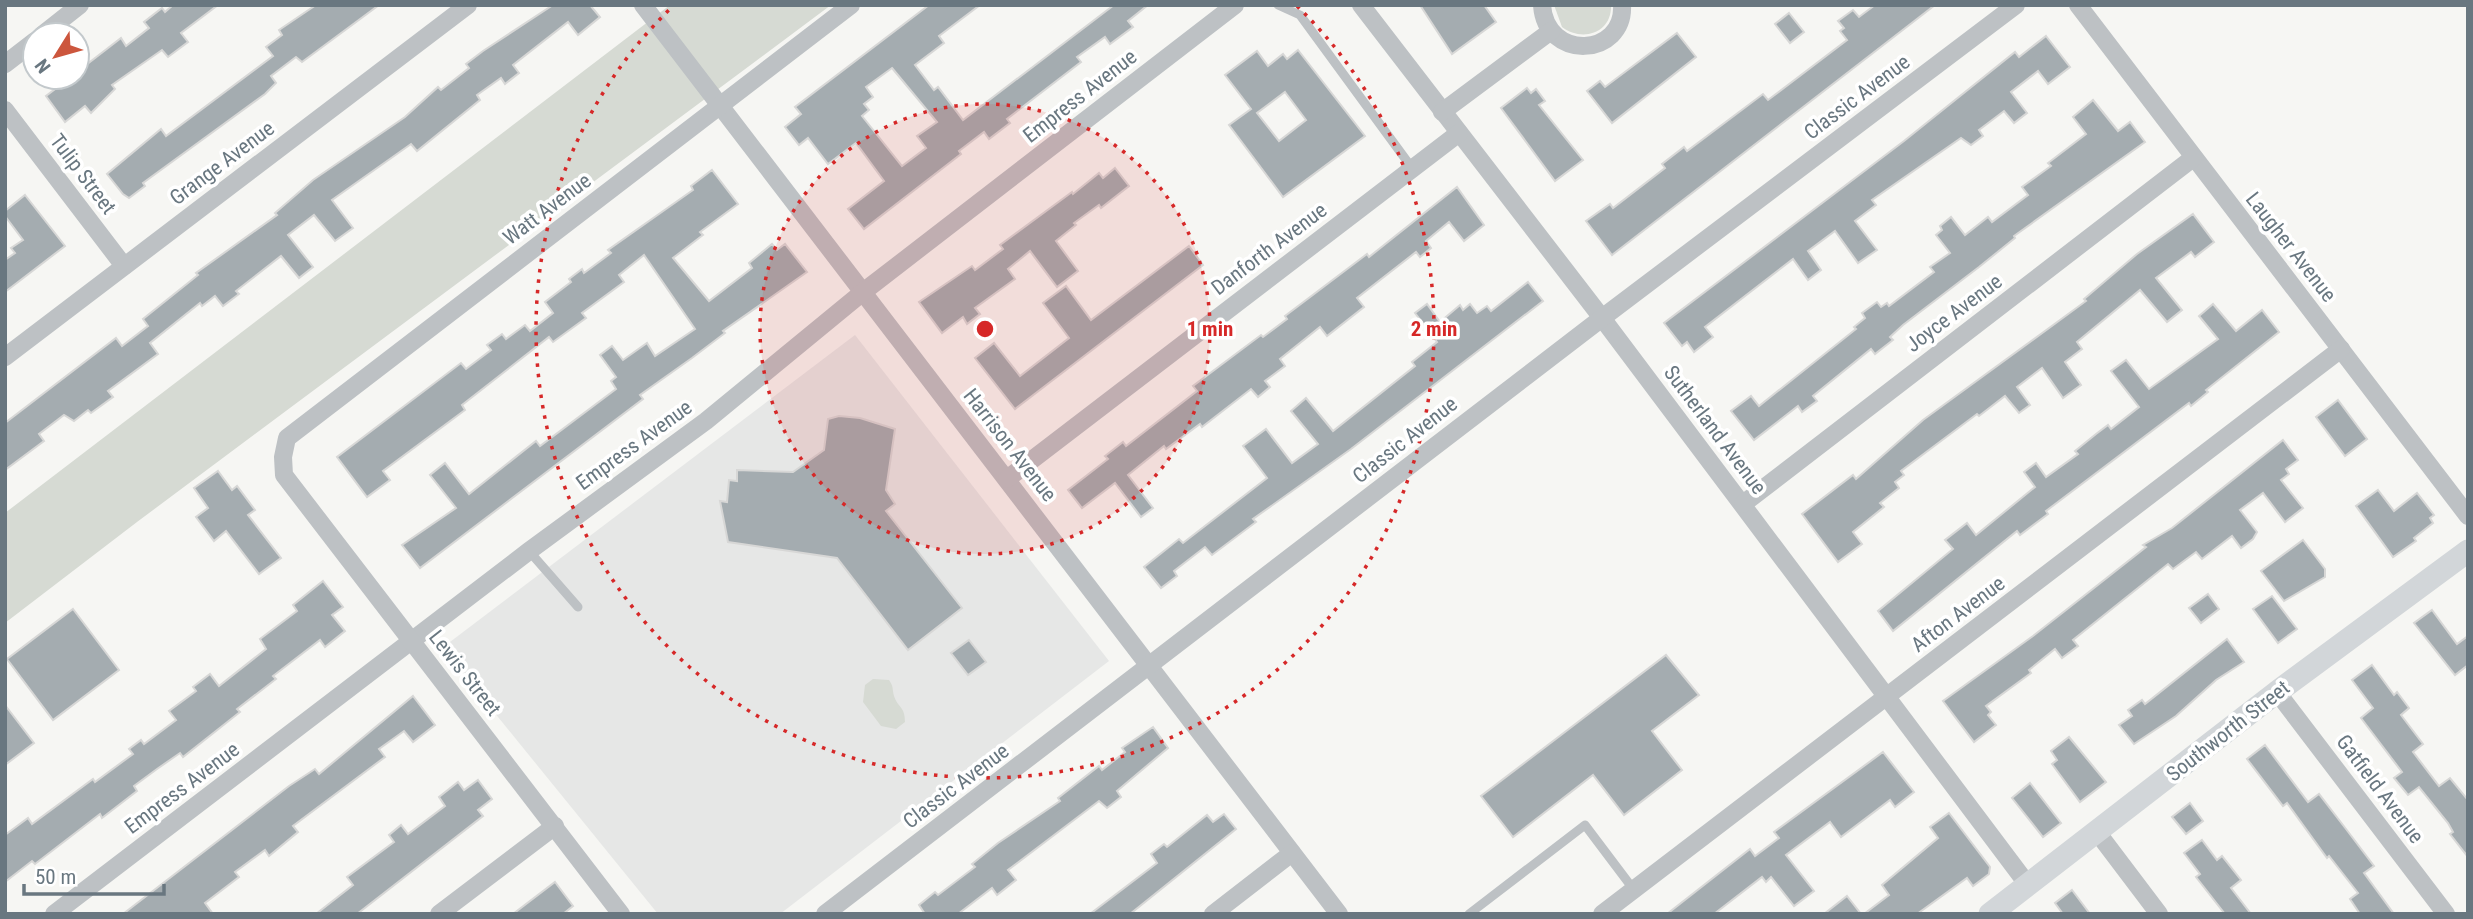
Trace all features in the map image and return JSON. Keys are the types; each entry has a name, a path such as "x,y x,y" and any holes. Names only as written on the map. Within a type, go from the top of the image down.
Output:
{"main road":[{"name":"Southworth Street","path":"1990,914 2277,692 2467,554"}],"street":[{"path":"60,21 80,5"},
{"name":"Grange Avenue","path":"5,357 468,5"},
{"name":"Harrison Avenue","path":"643,5 1151,665 1339,914"},
{"name":"Watt Avenue","path":"283,457 287,438 851,5"},
{"name":"Empress Avenue","path":"54,914 529,551 706,421 863,292 1235,5"},
{"name":"Sutherland Avenue","path":"1361,5 1602,318 2028,885"},
{"path":"1542,5 1550,31 1573,46 1599,43 1618,25 1622,5"},
{"name":"Classic Avenue","path":"825,914 1602,318 2016,5"},
{"name":"Laugher Avenue","path":"2078,5 2468,516"},
{"path":"1442,112 1550,31"},
{"path":"5,64 21,52"},
{"name":"Tulip Street","path":"5,110 124,266"},
{"name":"Danforth Avenue","path":"1007,479 1459,133"},
{"name":"Joyce Avenue","path":"1742,504 2193,158"},
{"name":"Afton Avenue","path":"1602,914 2341,349"},
{"name":"Lewis Street","path":"283,457 284,475 621,914"},
{"name":"Gatfield Avenue","path":"2277,692 2446,914"},
{"path":"439,914 555,826"},
{"path":"2097,832 2160,914"},
{"path":"1213,914 1292,853"}],"lane":[{"path":"1278,5 1300,15 1412,169"},
{"path":"529,551 578,607"},
{"path":"1469,914 1585,825 1634,890"}],"shaded area":[{"path":"670,5 831,5 5,623 5,513"},
{"path":"1554,5 1611,5 1610,15 1601,29 1578,34 1562,27"},
{"path":"855,335 1109,661 780,914 658,914 442,648"},
{"path":"873,679 889,680 892,684 894,696 905,717 905,722 896,729 881,726 863,702 865,685"}],"building":[{"path":"173,5 218,5 181,33 188,42 168,57 162,50 112,85 115,89 91,113 85,106 65,122 46,96 53,91 91,91 91,61 121,38 126,46 149,28 144,22 162,8 165,12"},
{"path":"316,5 379,5 302,62 296,57 271,76 276,83 265,94 143,183 145,186 129,198 123,194 107,174 161,129 166,136 273,56 266,47 282,35 279,30"},
{"path":"553,5 590,5 600,17 578,35 568,22 513,65 519,73 505,84 501,78 477,95 480,100 417,151 411,144 332,200 353,228 335,241 314,215 288,235 313,267 299,278 281,256 236,291 239,294 223,306 215,296 202,306 200,303 150,343 158,354 108,391 113,397 74,421 64,415 39,434 44,441 5,470 5,423 116,338 122,346 148,326 143,319 198,275 196,273 277,215 275,213 313,180 405,117 438,87 441,90 469,68 466,64 483,51"},
{"path":"929,5 980,5 939,36 944,43 915,65 934,90 938,87 963,120 1114,5 1148,5 1128,21 1133,27 1110,44 1105,37 1077,57 1081,62 1007,119 1010,123 989,139 984,132 959,151 961,154 864,229 848,209 884,181 856,143 828,164 808,138 799,145 785,127 801,114 795,107","holes":["892,68 937,122 917,136 926,148 902,166 862,116 869,110 864,104 873,97 866,87"]},
{"path":"1420,5 1484,5 1496,22 1452,54"},
{"path":"1875,5 1935,5 1612,255 1586,221 1610,204 1613,208 1665,168 1662,164 1684,147 1687,151 1763,94 1768,100 1847,40 1840,31 1844,28 1838,21 1853,10 1859,17"},
{"path":"1789,13 1804,32 1790,43 1775,24"},
{"path":"1677,33 1696,57 1612,123 1587,91 1600,81 1605,87"},
{"path":"2046,36 2070,67 2048,84 2038,71 2011,92 2027,113 2014,123 2004,111 1979,130 1983,136 1971,145 1961,138 1872,200 1876,205 1855,221 1877,250 1858,263 1835,231 1808,251 1821,270 1808,280 1793,259 1705,327 1713,337 1694,352 1687,342 1682,346 1664,323 1904,141 2015,52 2019,57"},
{"path":"1298,50 1365,136 1283,197 1229,125 1251,109 1225,75 1257,51 1268,66 1283,54 1287,59","holes":["1285,92 1306,120 1279,141 1257,113"]},
{"path":"1527,88 1531,93 1536,89 1545,101 1539,105 1583,160 1555,181 1501,108"},
{"path":"2093,100 2118,131 2130,122 2145,142 2014,236 2015,238 1979,267 1903,325 1890,337 1893,340 1875,354 1871,349 1813,396 1817,401 1802,412 1798,406 1754,440 1731,411 1751,396 1759,406 1856,329 1854,327 1865,318 1862,313 1877,302 1881,307 1887,303 1889,306 1934,272 1930,267 1950,253 1936,235 1942,230 1940,226 1951,217 1965,235 1988,217 1992,222 2028,195 2022,187 2051,166 2048,163 2086,134 2073,117"},
{"path":"1115,168 1129,186 1101,208 1099,205 1074,223 1076,225 1056,241 1078,271 1057,287 1030,251 1008,269 1015,279 975,308 980,314 967,324 963,317 942,333 919,302 972,266 975,270 1003,249 1000,245 1072,192 1073,194 1099,173 1103,178"},
{"path":"712,170 738,204 700,232 703,235 673,258 709,301 752,268 749,263 772,244 777,250 785,244 807,272 723,331 725,333 640,395 643,399 420,568 402,545 456,508 430,475 445,463 469,494 536,441 540,446 616,389 611,381 616,377 600,355 612,346 623,360 647,343 655,356 695,329 644,255 619,275 624,282 582,313 586,318 553,342 549,337 462,405 465,410 383,471 390,480 367,497 337,457 461,363 466,369 491,350 487,345 502,334 506,339 525,325 530,331 553,313 545,302 571,282 569,279 582,269 584,273 611,253 608,250 693,190 691,186"},
{"path":"1457,187 1484,225 1464,241 1449,222 1426,241 1431,248 1420,257 1416,252 1357,298 1364,307 1327,336 1320,327 1280,359 1285,366 1265,381 1270,387 1258,397 1251,389 1202,427 1200,424 1166,449 1164,446 1128,475 1153,508 1141,517 1115,483 1082,508 1068,490 1108,459 1105,456 1123,442 1126,446 1197,391 1193,386 1287,319 1285,316 1367,254 1369,257"},
{"path":"25,195 65,246 5,292 5,260 15,253 11,248 23,240 5,216 5,211"},
{"path":"2193,214 2214,242 2195,257 2191,252 2156,278 2182,310 2167,322 2140,290 2077,342 2082,349 2065,362 2081,385 2063,398 2042,368 2017,387 2030,405 2019,413 2005,396 1979,416 1977,414 1901,471 1904,475 1895,482 1899,488 1880,503 1884,507 1853,532 1862,544 1838,562 1802,514 1853,475 1856,479 1923,420 2086,301 2084,299 2137,254"},
{"path":"1189,246 1203,265 1015,409 975,358 994,343 1020,376 1069,338 1043,303 1066,286 1091,320"},
{"path":"1528,282 1543,301 1351,449 1253,519 1256,522 1212,555 1205,547 1174,571 1177,576 1161,588 1144,567 1179,539 1183,543 1267,478 1243,446 1266,429 1292,463 1318,444 1291,411 1306,398 1333,431 1415,366 1412,362 1437,342 1415,313 1427,304 1440,322 1460,305 1463,310 1470,304 1477,313 1487,306 1491,311"},
{"path":"2213,304 2236,331 2262,310 2279,332 2206,390 2208,392 2191,406 2189,403 2046,511 2048,514 2020,535 2017,531 1893,631 1878,611 1953,549 1945,540 1967,523 1976,535 2035,487 2024,472 2036,463 2046,477 2078,454 2075,451 2096,434 2108,425 2111,429 2139,407 2111,371 2126,360 2149,389 2218,339 2199,316"},
{"path":"2338,400 2367,439 2345,456 2316,417"},
{"path":"839,416 860,418 895,429 886,490 895,504 886,511 962,608 908,650 837,558 728,542 720,501 727,502 729,480 737,481 737,470 793,472 824,450 828,419"},
{"path":"2283,440 2298,460 2286,469 2289,474 2281,480 2303,508 2285,522 2263,493 2240,510 2257,532 2253,539 2241,548 2232,536 2202,559 2196,552 2173,569 2168,564 2073,640 2078,646 2062,658 2055,649 2029,670 2031,673 1986,706 1991,712 1988,715 1996,725 1974,742 1943,701 2033,636 2146,547 2143,545 2172,528"},
{"path":"218,471 232,490 237,486 255,510 248,515 281,558 259,574 226,531 214,541 196,517 208,508 194,488"},
{"path":"2378,490 2394,511 2417,493 2434,515 2430,518 2433,523 2414,538 2416,541 2393,557 2356,506"},
{"path":"2303,540 2325,569 2325,577 2284,601 2261,571"},
{"path":"323,581 343,607 332,615 345,631 325,647 320,640 273,676 276,679 237,709 240,712 183,757 180,753 157,769 134,786 137,791 102,818 100,814 35,864 32,861 5,882 5,835 28,818 32,824 93,779 95,782 133,754 129,749 141,740 144,744 176,720 169,711 196,691 193,687 210,674 219,686 266,649 260,639 297,611 293,605"},
{"path":"2208,594 2219,609 2201,623 2189,608"},
{"path":"2272,596 2297,629 2278,643 2253,609"},
{"path":"73,609 119,670 53,720 7,659"},
{"path":"2432,610 2457,644 2468,636 2468,665 2455,675 2414,623"},
{"path":"2227,639 2244,662 2216,680 2176,716 2134,744 2119,725 2132,716 2128,710 2142,700 2145,704"},
{"path":"969,640 986,662 968,675 951,653"},
{"path":"1666,655 1699,695 1652,731 1682,770 1624,815 1593,775 1513,837 1481,796"},
{"path":"2372,665 2394,695 2397,692 2409,708 2401,715 2423,744 2413,752 2439,786 2450,778 2468,800 2468,857 2450,834 2453,832 2448,823 2419,787 2408,795 2394,778 2402,772 2361,718 2373,708 2352,680"},
{"path":"413,696 435,725 413,742 404,731 379,749 385,757 293,826 298,832 269,856 265,850 235,872 239,877 205,903 213,914 123,914 289,786 315,769 319,774"},
{"path":"5,705 34,743 5,765"},
{"path":"1153,727 1168,748 1117,791 1121,797 1107,808 1099,801 1008,870 1016,880 997,895 992,888 958,914 925,914 919,905 935,892 938,895 975,867 972,864 998,843 1060,801 1058,798 1099,766 1102,770 1125,752 1122,748"},
{"path":"2069,737 2106,782 2080,802 2052,764 2057,760 2051,751"},
{"path":"2265,745 2308,802 2319,794 2346,829 2374,866 2364,873 2394,914 2360,914 2350,899 2358,893 2329,856 2327,858 2287,803 2283,806 2247,759"},
{"path":"1883,752 1914,792 1895,807 1890,800 1841,837 1830,822 1786,855 1814,891 1794,906 1771,877 1766,882 1762,877 1714,914 1667,914 1750,849 1755,856 1779,838 1774,832"},
{"path":"478,780 492,799 478,810 483,816 357,914 316,914 353,885 347,877 394,842 389,835 401,825 408,834 445,806 439,797 458,782 464,790"},
{"path":"2030,783 2061,823 2043,837 2012,798"},
{"path":"2190,803 2203,821 2186,834 2172,817"},
{"path":"1949,813 1990,867 1989,874 1973,886 1967,878 1917,914 1864,914 1889,895 1882,885 1938,838 1930,827"},
{"path":"1224,814 1236,829 1130,914 1090,914 1157,863 1151,854 1164,844 1167,847 1207,815 1213,822"},
{"path":"2202,840 2217,860 2222,856 2241,880 2231,888 2251,914 2225,914 2196,877 2200,874 2184,853"},
{"path":"555,882 573,906 563,914 513,914"},
{"path":"2072,890 2090,914 2063,914 2055,903"},
{"path":"1847,896 1861,914 1824,914"}]}
